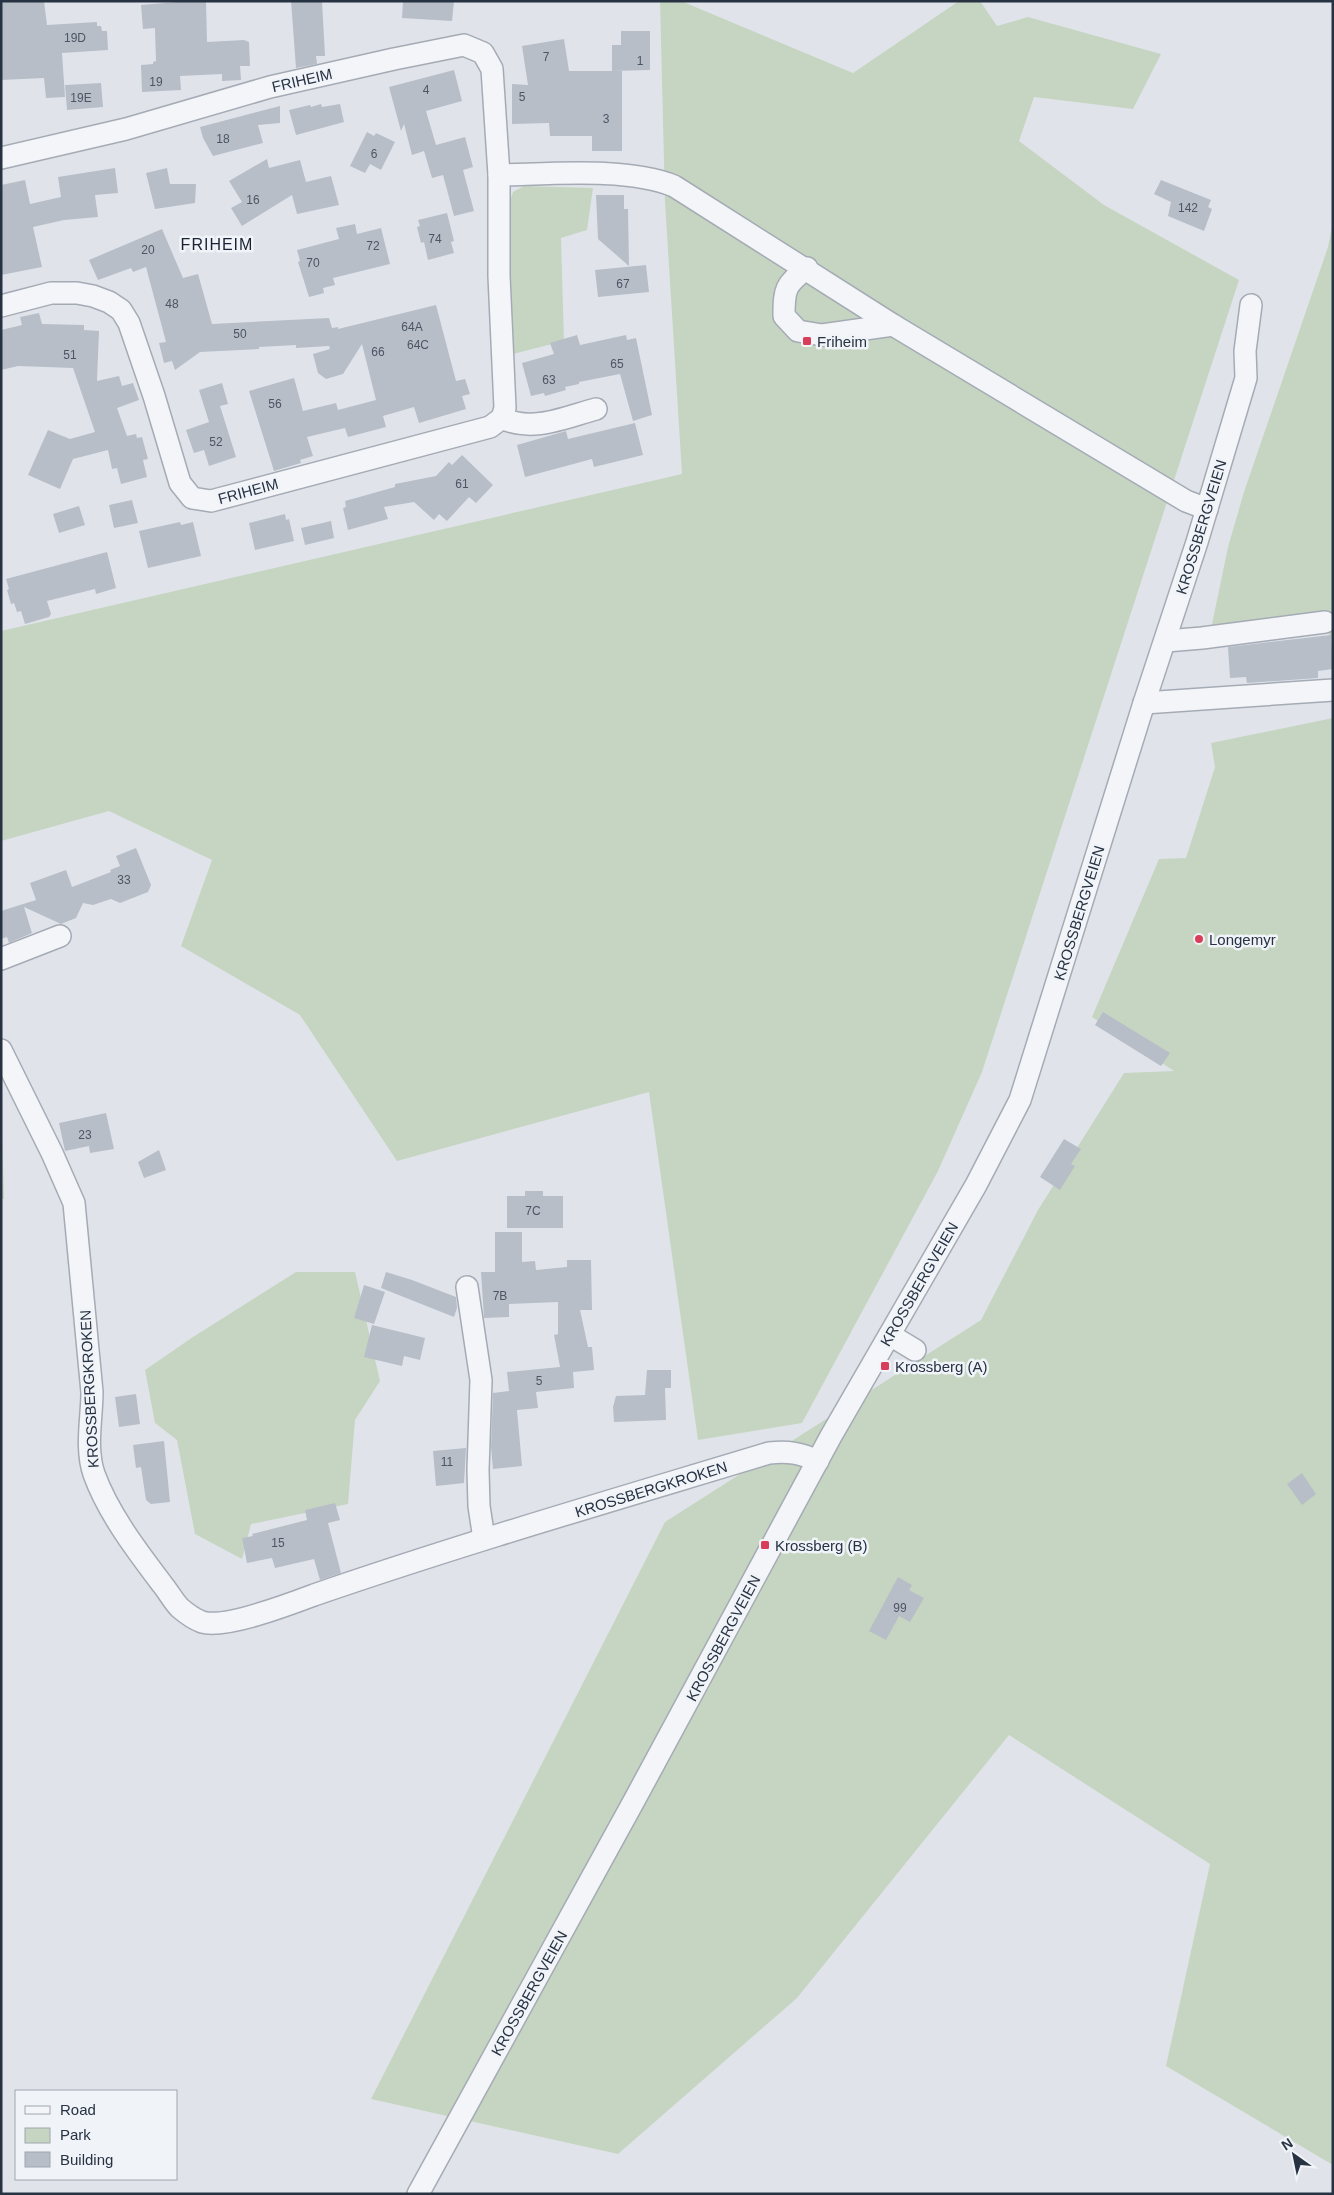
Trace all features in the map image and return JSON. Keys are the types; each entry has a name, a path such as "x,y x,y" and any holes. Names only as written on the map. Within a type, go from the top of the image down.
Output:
{"street":[{"name":"FRIHEIM","path":"1,158 126,129 270,87 464,45 483,53 492,69 499,175 499,276 505,408 502,418 490,427 211,501 192,498 180,483 154,396 129,323 121,310 109,302 77,293 51,293 1,306"},
{"path":"499,175 633,175 656,179 690,194 893,324 1186,501 1207,508"},
{"path":"807,268 791,280 784,296 784,316 798,331 822,335 893,324"},
{"name":"KROSSBERGVEIEN","path":"418,2194 818,1461 976,1185 1020,1100 1144,702 1166,641 1246,378 1245,352 1250,305"},
{"path":"502,418 512,423 525,425 596,409"},
{"path":"1166,641 1325,622"},
{"path":"1144,702 1333,690"},
{"path":"1,958 60,936"},
{"name":"KROSSBERGKROKEN","path":"1,1050 48,1144 74,1202 92,1392 92,1416 89,1439 93,1472 113,1513 142,1558 179,1607 190,1616 203,1622 217,1624 279,1608 484,1540 770,1453 787,1451 801,1453 818,1461"},
{"path":"467,1288 480,1380 478,1470 479,1506 484,1540"},
{"path":"890,1335 915,1350"}],"green space":[{"path":"660,1 681,1 853,73 959,1 980,1 997,26 1028,17 1161,54 1133,109 1034,97 1019,141 1104,205 1239,280 982,1072 938,1171 802,1423 698,1440 649,1092 397,1161 300,1015 181,946 212,860 109,811 1,841 1,631 682,474 665,202"},
{"path":"524,186 593,188 587,230 561,238 564,341 509,355 509,204 513,192"},
{"path":"1333,222 1333,641 1326,629 1210,634 1228,547 1244,492 1328,247"},
{"path":"1333,718 1333,2165 1166,2066 1210,1864 1009,1735 797,1998 618,2154 371,2099 665,1522 981,1320 1038,1210 1124,1073 1174,1071 1092,1017 1159,859 1186,858 1215,767 1211,743"},
{"path":"1,1099 4,1199 1,1199"},
{"path":"296,1272 355,1272 380,1381 355,1420 348,1504 251,1524 242,1559 195,1534 177,1440 155,1423 145,1370 193,1337"}],"building":[{"path":"1,1 44,1 47,25 97,22 97,26 101,26 102,31 107,31 108,50 62,53 65,97 46,98 44,78 1,80"},
{"path":"206,1 207,42 244,40 249,42 250,66 240,66 241,80 222,81 222,74 180,76 181,90 142,92 141,65 153,64 156,61 155,28 143,29 141,5"},
{"path":"291,1 322,1 325,56 316,56 317,64 296,68"},
{"path":"403,1 454,1 452,21 402,18"},
{"path":"621,31 650,31 650,70 612,71 612,45 621,45"},
{"path":"564,39 569,71 622,71 622,151 592,151 592,136 550,136 549,123 512,124 512,84 528,85 522,46"},
{"path":"454,70 462,101 426,111 436,145 465,137 473,167 463,170 474,211 454,216 443,175 432,178 424,151 412,155 404,124 401,131 389,87"},
{"path":"101,83 103,107 67,110 65,85"},
{"path":"321,104 322,107 340,104 344,122 296,135 289,110"},
{"path":"280,106 280,123 258,125 263,143 213,156 203,138 200,127"},
{"path":"367,132 374,136 376,133 395,142 381,170 370,164 365,173 350,166"},
{"path":"267,159 269,168 300,160 306,182 331,176 339,205 297,214 292,195 242,226 231,208 242,202 229,181"},
{"path":"115,168 118,193 95,195 98,217 64,220 33,227 42,267 1,275 1,185 25,180 30,204 61,197 58,177"},
{"path":"167,168 170,184 196,184 195,203 155,209 146,173"},
{"path":"1161,180 1211,200 1208,207 1212,209 1204,231 1168,216 1171,202 1154,194"},
{"path":"596,195 624,195 624,209 628,209 629,266 598,239"},
{"path":"447,213 454,241 451,242 454,253 428,260 424,242 421,243 417,227 420,226 418,220"},
{"path":"355,224 357,234 381,228 390,264 333,278 335,285 323,288 324,293 309,297 298,262 300,261 297,250 339,239 336,228"},
{"path":"162,229 183,278 198,274 212,324 329,318 332,328 338,327 338,329 436,305 456,381 465,379 470,394 462,396 466,409 419,423 414,407 383,416 386,427 348,437 345,428 307,437 313,456 300,460 301,463 274,471 249,391 294,378 303,411 336,403 338,410 376,400 362,344 343,374 326,379 318,373 313,354 330,349 329,346 296,348 296,345 200,352 175,370 172,361 164,363 159,343 166,342 146,267 133,272 131,268 98,280 89,260"},
{"path":"646,265 649,292 598,297 595,270"},
{"path":"39,313 42,324 84,325 84,330 99,331 97,381 119,376 122,386 133,383 139,400 117,408 127,436 136,434 137,438 142,437 148,459 143,460 147,477 121,484 117,468 112,469 108,450 73,459 60,489 28,475 48,430 70,439 95,432 73,368 18,366 1,370 1,330 22,325 20,317"},
{"path":"577,335 580,345 626,335 627,340 636,338 652,415 633,421 620,374 579,382 579,384 565,387 566,390 545,396 544,393 531,396 522,363 554,354 550,343"},
{"path":"222,383 228,404 220,406 236,457 209,466 204,450 194,453 186,430 209,422 199,390"},
{"path":"635,423 643,455 594,467 592,459 525,477 517,445 566,431 568,439"},
{"path":"462,455 493,485 476,503 469,497 447,521 439,514 434,520 414,502 384,507 388,519 348,530 343,508 346,507 345,501 395,487 395,484 436,476 449,462 452,465"},
{"path":"132,500 138,523 114,528 109,505"},
{"path":"79,506 85,525 59,533 53,514"},
{"path":"285,514 286,520 289,519 294,541 255,550 249,523"},
{"path":"331,521 334,538 305,545 301,528"},
{"path":"180,522 181,525 193,522 201,556 148,568 139,531"},
{"path":"107,552 116,588 96,594 95,589 47,601 51,614 49,617 25,624 21,611 17,612 14,603 11,604 6,579"},
{"path":"1331,635 1333,669 1318,671 1318,678 1247,683 1246,677 1230,678 1228,647"},
{"path":"136,848 151,885 148,892 120,903 111,899 93,905 83,903 76,918 61,924 24,907 32,933 9,943 7,937 1,939 1,911 36,900 30,883 66,870 72,887 111,872 110,870 120,866 116,856"},
{"path":"1103,1012 1170,1053 1161,1066 1095,1025"},
{"path":"106,1113 114,1149 90,1153 89,1146 65,1151 59,1123"},
{"path":"1064,1139 1081,1149 1071,1164 1075,1166 1060,1190 1040,1177"},
{"path":"159,1150 166,1170 144,1178 138,1162"},
{"path":"525,1191 543,1191 543,1196 563,1196 563,1228 507,1228 507,1196 525,1196"},
{"path":"495,1232 522,1232 522,1262 535,1261 536,1270 567,1267 567,1260 591,1260 592,1310 580,1310 588,1347 592,1347 594,1370 573,1372 574,1388 536,1392 538,1408 517,1410 522,1466 493,1469 491,1447 493,1393 509,1391 507,1372 560,1367 554,1335 558,1334 558,1302 509,1304 509,1317 484,1318 481,1272 495,1272"},
{"path":"386,1272 456,1297 457,1308 454,1317 381,1288"},
{"path":"364,1285 385,1292 374,1324 354,1318"},
{"path":"372,1325 425,1338 420,1360 404,1356 402,1366 364,1357"},
{"path":"647,1370 671,1370 671,1388 665,1388 666,1420 614,1422 613,1407 616,1396 645,1395"},
{"path":"136,1394 140,1424 119,1427 115,1397"},
{"path":"164,1441 170,1502 151,1504 146,1500 141,1467 136,1468 133,1445"},
{"path":"466,1448 464,1483 436,1486 433,1451"},
{"path":"1302,1473 1316,1494 1302,1505 1287,1484"},
{"path":"335,1503 340,1520 328,1523 341,1573 320,1580 314,1559 275,1568 272,1558 247,1563 242,1538 307,1520 305,1510"},
{"path":"898,1577 912,1585 909,1590 924,1598 910,1622 899,1616 886,1640 869,1631"}],"place":[{"name":"Friheim","path":"807,341"},
{"name":"Longemyr","path":"1199,939"},
{"name":"Krossberg (A)","path":"885,1366"},
{"name":"Krossberg (B)","path":"765,1545"}],"district":[{"name":"FRIHEIM","path":"217,244"}]}
